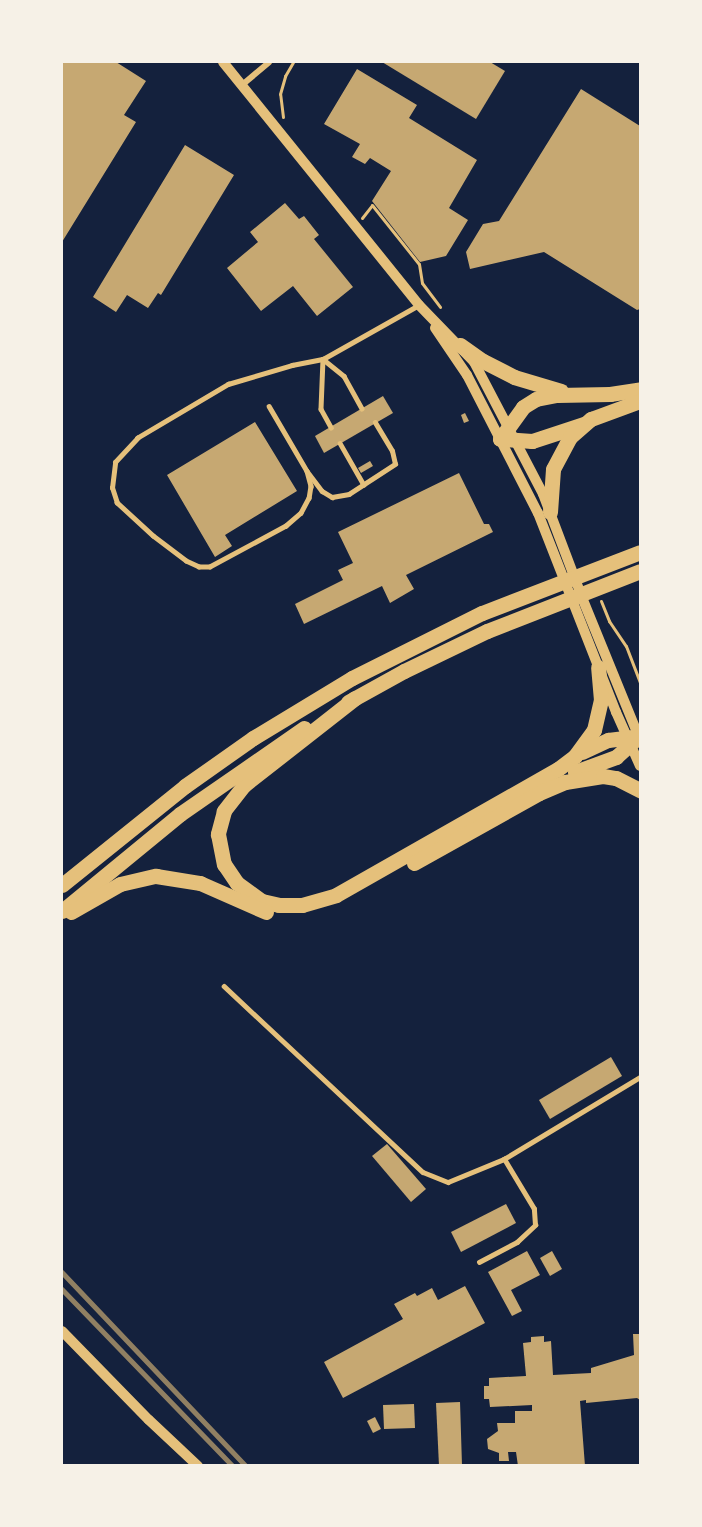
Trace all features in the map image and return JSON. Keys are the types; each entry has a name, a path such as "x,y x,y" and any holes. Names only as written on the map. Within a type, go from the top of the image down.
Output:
{"highway":[{"path":"460,345 483,361 514,377 576,394"},
{"path":"640,389 610,394 576,394 536,399 523,407 504,432 516,442 547,439 609,411 640,401"},
{"path":"550,512 550,486 555,463 570,437 584,424"},
{"path":"62,885 160,805 295,711 377,663 520,596 640,552"},
{"path":"62,911 132,851 204,796 279,744 355,698 432,657 533,612 640,572"},
{"path":"575,756 591,736 598,716 601,700 598,667"},
{"path":"355,698 248,781 224,811 218,834 224,864 237,883 262,901 279,905 302,905 336,895 548,775 575,756 602,742 634,740"},
{"path":"62,918 120,884 156,876 192,880 266,912 291,914 318,910 360,893 539,793 565,776 616,757 634,740"},
{"path":"539,793 574,780 597,776 616,778 640,790"}],"street":[{"path":"223,62 419,305 504,432"},
{"path":"242,85 270,62"},
{"path":"419,305 460,345 477,367 542,523 616,712 634,740"},
{"path":"516,442 550,512 624,699 640,766"},
{"path":"62,1331 148,1420 198,1466"}],"lane":[{"path":"307,471 311,486 309,498 301,513 286,526 210,567 199,567 186,561 153,536 117,503 112,488 115,462 137,438 228,384 292,365 323,359 419,305"},
{"path":"323,359 344,376 362,408"},
{"path":"323,359 321,409 331,427"},
{"path":"269,405 307,471 322,491 332,497 339,498 364,485 395,464 392,451 375,423"},
{"path":"340,443 364,485"},
{"path":"224,986 423,1173 448,1182 504,1159 640,1077"},
{"path":"479,1262 517,1242 535,1225 534,1209 504,1159"}],"building":[{"path":"62,62 116,62 146,81 124,115 136,122 62,242"},
{"path":"382,62 490,62 505,71 476,119"},
{"path":"357,69 417,105 409,118 477,160 449,208 468,220 446,256 420,262 372,201 391,171 370,158 365,164 352,157 360,144 324,124"},
{"path":"581,89 640,126 640,309 637,310 544,252 470,269 466,252 483,224 499,221"},
{"path":"185,145 234,175 161,295 158,293 148,308 127,295 116,312 93,297"},
{"path":"285,203 299,219 304,216 319,235 314,239 353,287 317,316 293,286 261,311 227,268 258,242 250,232"},
{"path":"383,396 393,413 324,453 315,436"},
{"path":"465,413 469,421 464,423 461,415"},
{"path":"255,422 297,491 225,535 232,546 215,557 167,475"},
{"path":"370,461 373,466 361,473 358,468"},
{"path":"459,473 484,524 489,524 493,532 406,575 414,589 390,603 382,586 304,624 295,604 343,580 338,570 353,563 338,532"},
{"path":"611,1057 622,1076 550,1119 539,1100"},
{"path":"387,1144 426,1189 411,1202 372,1156"},
{"path":"506,1204 516,1223 461,1252 451,1232"},
{"path":"527,1251 540,1275 511,1290 522,1311 512,1316 488,1272"},
{"path":"552,1251 562,1269 550,1276 540,1258"},
{"path":"465,1286 485,1323 343,1398 324,1362 403,1319 394,1304 415,1293 417,1296 432,1288 438,1300"},
{"path":"633,1334 640,1334 640,1400 637,1398 586,1403 586,1400 580,1401 585,1466 518,1466 516,1452 508,1452 509,1461 499,1461 499,1453 488,1449 487,1439 498,1431 497,1423 515,1423 515,1411 532,1411 532,1405 490,1407 489,1399 484,1399 484,1386 489,1386 489,1378 526,1376 523,1343 531,1342 531,1337 544,1336 544,1342 551,1341 553,1375 591,1373 591,1368 634,1355"},
{"path":"460,1402 462,1465 439,1466 436,1403"},
{"path":"414,1404 415,1428 384,1429 383,1405"},
{"path":"375,1417 381,1429 373,1433 367,1421"}],"railway":[{"path":"62,1272 246,1466"},
{"path":"62,1289 233,1466"}]}
